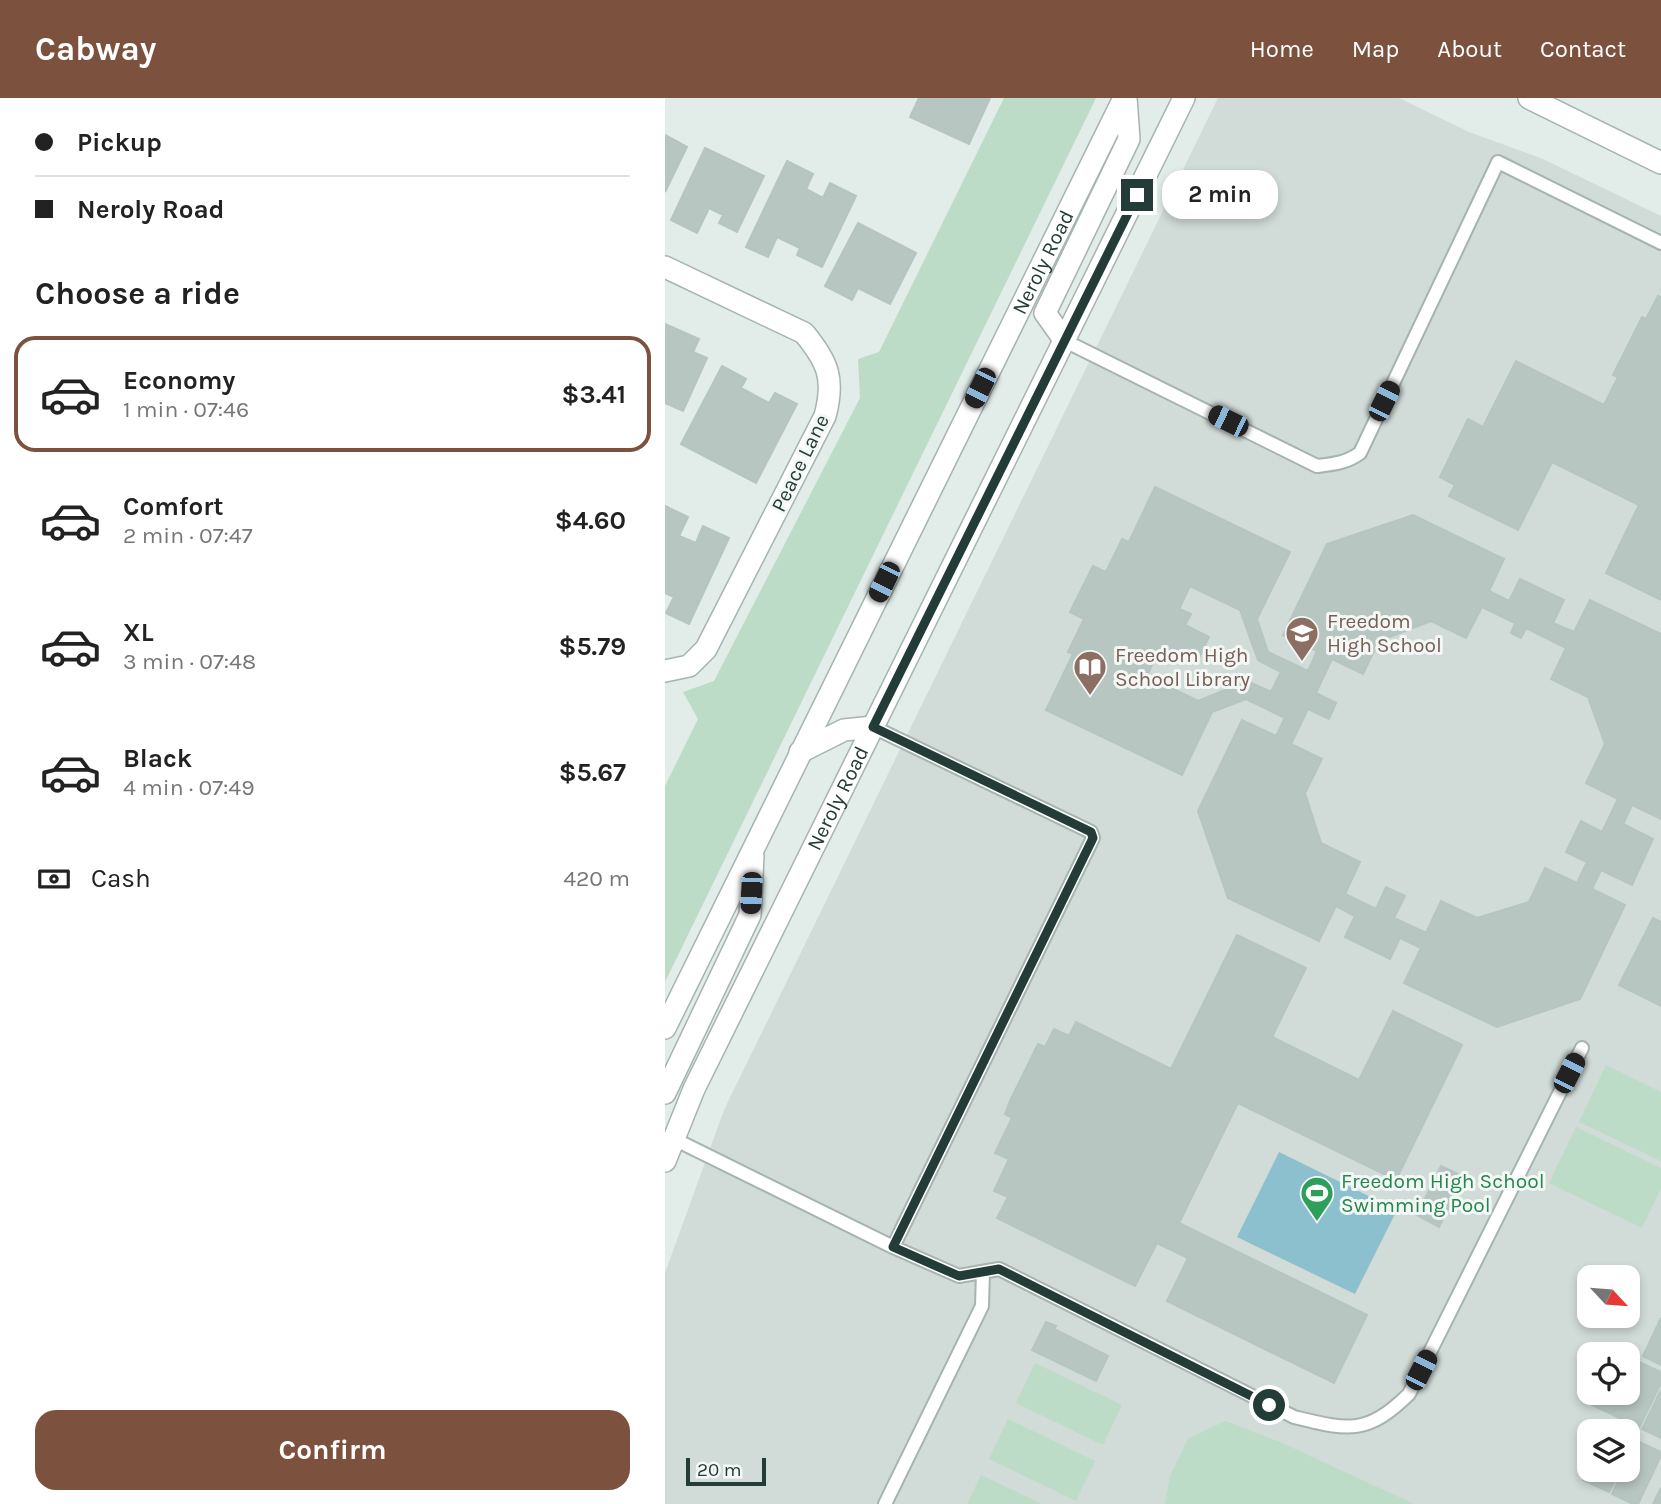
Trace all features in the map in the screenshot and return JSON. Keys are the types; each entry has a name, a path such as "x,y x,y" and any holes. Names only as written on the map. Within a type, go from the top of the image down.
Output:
{"street":[{"path":"1065,341 1045,313 1129,139 1125,98"},
{"name":"Neroly Road","path":"665,1028 1125,98"},
{"name":"Neroly Road","path":"665,1161 669,1135 1184,98"},
{"path":"1529,98 1661,163"},
{"name":"Peace Lane","path":"665,267 804,333 820,352 831,382 825,416 706,649 689,666 665,671"},
{"path":"800,752 844,730 873,727"},
{"path":"665,1093 750,915 753,847"}],"lane":[{"path":"1065,341 1317,466 1347,462 1360,453 1498,162 1661,243"},
{"path":"873,727 1091,832 1093,838 893,1247"},
{"path":"669,1135 893,1247 959,1276 999,1269 1294,1417 1346,1427 1369,1425 1396,1407 1409,1394 1582,1048"},
{"path":"885,1504 982,1307 983,1272"}],"shaded area":[{"name":"Freedom High School","path":"1218,98 1399,98 1469,132 1543,159 1661,216 1661,1504 665,1504 665,1273 724,1110"}],"green space":[{"path":"1004,98 1096,98 665,982 665,786 698,719 683,692 714,681 860,398 858,359 879,352"},
{"path":"1606,1065 1661,1092 1661,1161 1579,1122"},
{"path":"1576,1127 1661,1168 1661,1188 1642,1228 1549,1183"},
{"path":"1035,1363 1122,1405 1103,1445 1016,1403"},
{"path":"1008,1419 1095,1461 1076,1501 989,1459"},
{"path":"1225,1421 1280,1442 1414,1504 1165,1504 1170,1476 1188,1439"},
{"path":"981,1475 1042,1504 967,1504"}],"water":[{"name":"Freedom High School Swimming Pool","path":"1279,1152 1397,1210 1355,1294 1237,1237"}],"building":[{"path":"919,98 990,98 969,144 910,117"},
{"path":"665,135 687,147 665,192"},
{"path":"705,148 764,176 737,232 719,223 723,215 709,208 697,233 671,220"},
{"path":"787,161 813,174 806,189 823,198 830,183 856,196 822,267 797,255 800,248 777,237 768,257 746,247"},
{"path":"858,223 916,253 890,304 858,288 852,300 825,286"},
{"path":"1658,296 1661,297 1661,600 1606,573 1639,505 1552,462 1518,530 1449,496 1455,485 1440,477 1468,419 1483,427 1516,361 1604,405 1618,377 1613,375 1642,317 1646,319"},
{"path":"665,324 699,339 693,352 707,358 683,411 665,403"},
{"path":"722,366 746,379 741,388 769,403 775,393 797,404 756,483 681,444"},
{"path":"1155,487 1290,552 1257,619 1268,652 1308,671 1317,651 1283,635 1327,544 1413,515 1504,559 1489,591 1509,601 1520,579 1564,600 1553,623 1574,632 1590,600 1661,634 1661,819 1632,805 1623,824 1653,839 1632,885 1601,870 1592,889 1625,905 1580,999 1497,1027 1404,983 1421,948 1400,938 1390,959 1345,937 1355,916 1336,906 1319,941 1228,898 1198,811 1242,720 1276,736 1285,718 1246,699 1212,712 1182,775 1046,710 1073,654 1068,652 1084,619 1070,612 1093,566 1106,572 1122,539 1129,542","holes":["1190,586 1240,610 1258,660 1281,672 1271,692 1247,681 1198,701 1147,676 1156,656 1167,662 1174,648 1198,660 1209,637 1185,625 1191,614 1179,609","1482,607 1515,623 1511,633 1521,638 1526,628 1566,648 1551,679 1588,697 1605,744 1586,783 1618,799 1602,832 1581,821 1566,852 1587,862 1577,883 1545,868 1529,902 1477,918 1441,901 1426,933 1394,918 1405,896 1386,887 1376,909 1345,894 1360,862 1321,843 1305,793 1322,759 1291,744 1308,709 1329,719 1336,703 1316,693 1332,659 1363,674 1379,641 1431,621 1466,638"]},
{"path":"665,506 688,517 679,536 696,543 703,526 729,538 689,624 666,613 674,597 665,593"},
{"path":"1653,918 1661,922 1661,1006 1619,985"},
{"path":"1237,935 1306,968 1272,1037 1359,1080 1393,1011 1462,1045 1396,1180 1238,1103 1179,1223 1367,1315 1334,1383 1167,1301 1188,1258 1157,1243 1135,1286 997,1218 1008,1197 994,1191 1009,1159 995,1153 1012,1118 1005,1114 1010,1101 1038,1044 1045,1047 1054,1029 1069,1036 1076,1022 1171,1069"},
{"path":"1441,1166 1464,1177 1439,1227 1417,1215"},
{"path":"1661,1318 1661,1365 1643,1356"},
{"path":"1046,1322 1056,1326 1054,1329 1108,1356 1096,1381 1032,1350"},
{"path":"1640,1362 1661,1372 1661,1383 1640,1426 1640,1419 1621,1419 1613,1415 1618,1405 1640,1405"},
{"path":"1661,1390 1661,1438 1642,1429"},
{"path":"1592,1405 1616,1405 1611,1414"},
{"path":"1640,1442 1661,1452 1638,1504 1612,1494 1618,1482 1640,1482"},
{"path":"1587,1482 1614,1482 1609,1492"},
{"path":"1661,1488 1661,1504 1653,1504"}],"place":[{"name":"Freedom High School","path":"1302,663"},
{"name":"Freedom High School Library","path":"1090,697"},
{"name":"Freedom High School Swimming Pool","path":"1317,1223"}],"route":[{"path":"1137,195 873,727 1091,832 1093,838 893,1247 959,1276 999,1269 1269,1405"}]}
